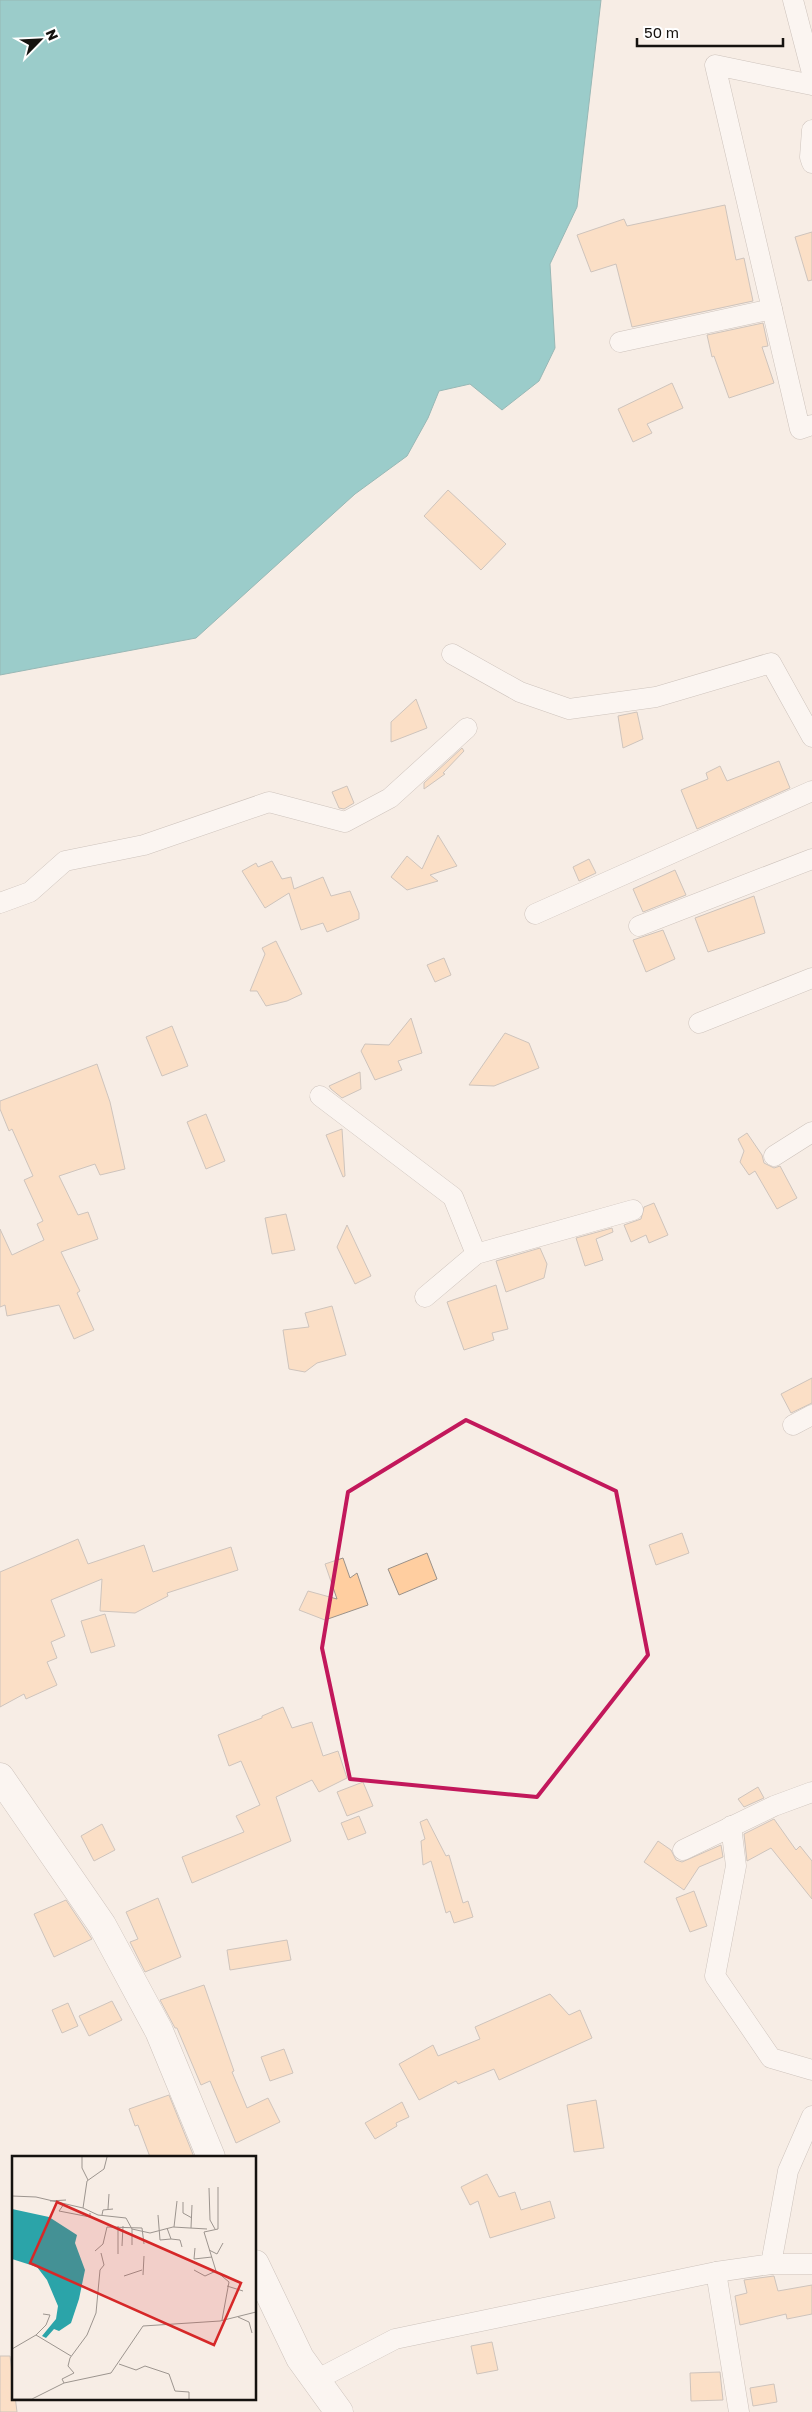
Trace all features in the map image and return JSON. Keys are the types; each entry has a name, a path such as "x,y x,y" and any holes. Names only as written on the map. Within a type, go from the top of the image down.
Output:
{"main road":[{"path":"0,1777 102,1924 159,2030 211,2156"},
{"path":"256,2266 300,2358 339,2412"}],"street":[{"path":"792,0 812,73"},
{"path":"812,84 715,65 800,429 812,425"},
{"path":"812,130 810,157 812,163"},
{"path":"620,342 772,309"},
{"path":"452,654 520,692 569,709 656,697 771,663 812,737"},
{"path":"0,903 30,892 65,861 144,845 269,802 344,822 390,798 467,728"},
{"path":"535,914 812,790"},
{"path":"639,926 812,859"},
{"path":"699,1023 812,978"},
{"path":"320,1096 453,1197 476,1254"},
{"path":"774,1156 812,1132"},
{"path":"425,1297 476,1254 633,1210"},
{"path":"793,1425 812,1415"},
{"path":"683,1850 774,1806 812,1792"},
{"path":"731,1826 736,1866 715,1976 771,2058 812,2070"},
{"path":"771,2264 788,2171 812,2116"},
{"path":"316,2380 395,2339 716,2272 771,2264 812,2264"},
{"path":"716,2272 739,2412"}],"highlighted area":[{"path":"466,1420 616,1491 648,1655 537,1797 350,1779 322,1648 348,1492"}],"water":[{"path":"0,0 601,0 577,207 550,264 555,348 539,381 502,410 470,384 439,391 428,418 407,456 355,494 196,638 0,675"}],"building":[{"path":"725,205 736,260 744,258 753,301 632,327 616,264 591,272 577,235 624,219 627,226"},
{"path":"812,232 812,280 808,281 795,237"},
{"path":"763,323 768,346 762,347 774,383 729,398 714,356 712,357 707,335"},
{"path":"672,383 683,408 647,424 652,433 633,442 618,409"},
{"path":"448,490 506,544 481,570 424,516"},
{"path":"416,699 427,728 391,742 391,722"},
{"path":"637,712 643,739 623,748 618,716"},
{"path":"462,748 464,751 443,773 445,774 424,789 424,783"},
{"path":"779,761 790,788 697,829 681,790 708,779 706,773 720,766 727,781"},
{"path":"347,786 354,803 344,809 339,808 332,792"},
{"path":"438,835 457,866 430,875 438,881 407,890 391,877 407,856 422,869"},
{"path":"589,859 596,873 579,881 573,867"},
{"path":"272,861 282,879 291,877 294,889 323,877 331,896 350,891 359,913 359,919 327,932 323,923 301,930 289,893 265,908 242,871 256,863 258,867"},
{"path":"675,870 686,895 643,912 633,889"},
{"path":"754,896 765,933 708,952 695,918"},
{"path":"663,930 675,959 646,972 633,940"},
{"path":"276,941 302,994 287,1001 266,1006 257,991 250,991 265,954 262,948"},
{"path":"444,958 451,975 435,982 427,965"},
{"path":"411,1018 422,1053 398,1061 402,1070 375,1080 361,1051 365,1044 389,1045"},
{"path":"172,1026 188,1066 162,1076 146,1037"},
{"path":"505,1033 529,1043 539,1068 494,1086 469,1085"},
{"path":"97,1064 110,1102 125,1169 100,1175 95,1164 59,1176 78,1215 88,1212 98,1239 61,1252 80,1291 77,1293 94,1330 74,1339 59,1305 7,1316 5,1305 0,1307 0,1229 12,1255 44,1240 37,1224 43,1221 24,1180 33,1176 12,1129 9,1131 0,1109 0,1101"},
{"path":"360,1072 361,1089 342,1098 329,1086"},
{"path":"206,1114 225,1161 206,1169 187,1122"},
{"path":"342,1129 345,1176 343,1177 326,1135"},
{"path":"747,1133 762,1155 764,1163 774,1168 780,1166 797,1198 777,1209 755,1171 749,1175 740,1162 744,1151 738,1139"},
{"path":"654,1203 668,1235 649,1243 646,1235 631,1242 624,1225 641,1219 644,1207"},
{"path":"286,1214 295,1250 272,1254 265,1218"},
{"path":"347,1225 371,1276 355,1284 337,1247"},
{"path":"612,1228 613,1232 596,1239 603,1260 585,1266 576,1238"},
{"path":"540,1248 547,1264 544,1278 506,1292 496,1261"},
{"path":"496,1285 508,1329 492,1333 494,1340 464,1350 447,1302"},
{"path":"332,1306 346,1355 317,1363 305,1372 289,1369 283,1330 309,1327 305,1313"},
{"path":"812,1378 812,1403 791,1413 781,1394"},
{"path":"682,1533 689,1553 656,1565 649,1545"},
{"path":"78,1539 88,1564 144,1545 153,1572 231,1547 238,1570 167,1593 168,1596 135,1613 100,1611 102,1579 51,1600 65,1636 51,1642 57,1658 47,1662 57,1685 26,1699 24,1694 0,1707 0,1572"},
{"path":"427,1553 437,1579 399,1595 388,1569"},
{"path":"343,1558 350,1578 357,1573 368,1605 325,1620 299,1610 308,1591 337,1599 325,1564"},
{"path":"105,1614 115,1646 91,1653 81,1621"},
{"path":"283,1707 292,1728 312,1722 323,1756 338,1751 347,1778 319,1792 312,1780 276,1797 291,1841 192,1883 182,1857 244,1832 236,1816 260,1805 241,1761 229,1766 218,1735 262,1718 262,1716"},
{"path":"363,1782 373,1806 347,1816 337,1792"},
{"path":"758,1787 764,1798 744,1807 738,1799"},
{"path":"359,1816 366,1833 348,1840 341,1823"},
{"path":"427,1819 446,1856 449,1855 463,1903 468,1901 473,1917 454,1923 450,1911 446,1913 431,1861 423,1865 421,1841 425,1839 420,1822"},
{"path":"774,1819 796,1850 800,1846 812,1861 812,1899 771,1848 747,1861 744,1834"},
{"path":"102,1824 115,1850 94,1861 81,1836"},
{"path":"658,1841 671,1850 676,1860 682,1862 721,1845 723,1857 699,1867 684,1890 644,1862"},
{"path":"694,1891 707,1926 690,1932 676,1898"},
{"path":"158,1898 181,1957 145,1972 130,1942 138,1939 126,1912"},
{"path":"66,1900 92,1939 54,1957 34,1914"},
{"path":"287,1940 291,1960 230,1970 227,1950"},
{"path":"204,1985 234,2071 232,2072 247,2108 268,2098 280,2122 236,2143 210,2081 201,2085 177,2028 175,2028 160,2000"},
{"path":"550,1994 569,2015 580,2010 592,2038 499,2080 494,2069 458,2084 456,2081 419,2100 399,2064 433,2045 438,2056 480,2039 475,2027"},
{"path":"112,2001 122,2020 89,2036 79,2016"},
{"path":"68,2003 78,2026 62,2033 52,2010"},
{"path":"284,2049 293,2073 270,2081 261,2057"},
{"path":"169,2095 194,2156 150,2156 138,2125 135,2126 129,2109"},
{"path":"596,2100 604,2148 574,2152 567,2105"},
{"path":"402,2102 409,2117 396,2123 397,2126 375,2139 365,2123"},
{"path":"487,2174 499,2197 515,2192 521,2210 550,2201 555,2218 490,2238 478,2201 470,2205 461,2187"},
{"path":"774,2276 778,2291 812,2285 812,2314 787,2319 786,2314 740,2325 735,2296 747,2293 744,2280"},
{"path":"492,2342 498,2370 477,2374 471,2346"},
{"path":"0,2356 10,2356 12,2400 16,2400 17,2412 0,2412"},
{"path":"720,2372 723,2400 691,2401 690,2373"},
{"path":"774,2384 777,2402 753,2406 750,2388"}]}
